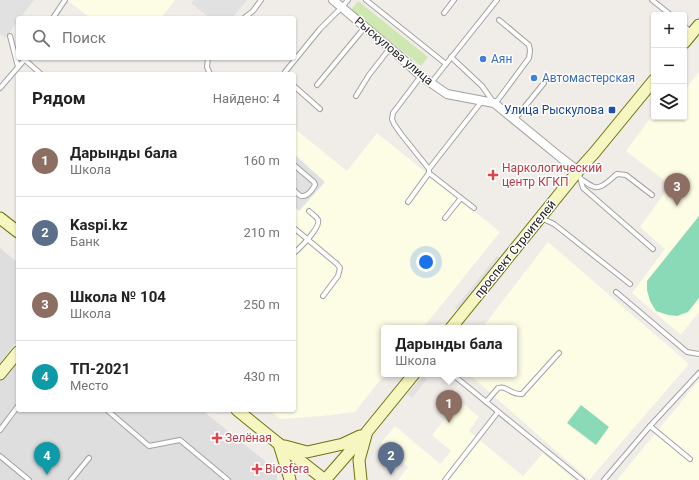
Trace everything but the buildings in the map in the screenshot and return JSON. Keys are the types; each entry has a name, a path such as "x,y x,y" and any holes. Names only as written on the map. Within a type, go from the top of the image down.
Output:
{"main road":[{"path":"687,38 694,27"},
{"name":"проспект Строителей","path":"453,325 540,218 579,175 595,152 651,84"},
{"path":"0,218 16,230"},
{"path":"0,374 16,354"},
{"path":"239,412 325,480 412,377"},
{"path":"279,444 307,452 343,444 366,433"},
{"path":"361,480 359,460 366,433"},
{"path":"279,444 290,480"}],"street":[{"name":"Рыскулова улица","path":"332,0 421,76 447,94 494,103 560,157 579,175"}],"lane":[{"path":"54,16 65,0"},
{"path":"247,16 253,11 261,0"},
{"path":"296,58 320,29 342,8 348,0"},
{"path":"366,0 446,64"},
{"path":"444,12 454,0"},
{"path":"431,83 497,0"},
{"path":"652,0 667,12"},
{"path":"451,57 482,86 494,103 530,58 529,44 499,20"},
{"path":"317,85 365,27"},
{"path":"10,36 16,59"},
{"path":"356,96 369,75 390,48"},
{"path":"16,60 18,67"},
{"path":"0,88 24,60"},
{"path":"26,60 39,72"},
{"path":"208,60 207,67 209,72"},
{"path":"285,72 295,60"},
{"path":"421,76 393,113 392,119 394,124 429,171 474,208"},
{"path":"514,120 544,83"},
{"path":"296,88 320,109"},
{"path":"408,202 429,171 482,100"},
{"path":"296,167 314,182 315,185 306,196 300,196 296,192"},
{"path":"579,175 596,188 602,186 617,174 626,175 652,195"},
{"path":"579,175 583,188 653,249"},
{"path":"445,218 461,198"},
{"path":"296,251 318,226 319,222 317,218 309,211"},
{"path":"540,218 554,224 630,284"},
{"path":"296,230 338,264 340,268 338,276 323,296"},
{"path":"616,292 687,352 699,354"},
{"path":"486,402 498,388 503,386 515,394 522,394 559,353"},
{"path":"604,480 650,426 699,373"},
{"path":"456,377 582,480"},
{"path":"0,430 16,409"},
{"path":"109,412 149,446 180,440 228,480"},
{"path":"445,480 498,412"},
{"path":"650,426 690,459"},
{"path":"0,456 29,480"},
{"path":"71,480 89,458"},
{"path":"607,476 612,480"}],"shaded area":[{"path":"0,0 34,0 22,16 16,16 16,24 5,38 0,34"},
{"path":"67,0 175,0 163,16 87,16"},
{"path":"194,0 247,0 234,16 207,16 191,3"},
{"path":"699,72 699,312 681,335 632,293 665,249 640,227 670,185 626,151 651,117 651,120 687,120 687,87"},
{"path":"296,130 347,171 377,133 500,232 425,325 381,325 381,377 383,377 355,412 280,419 271,412 296,412"},
{"path":"296,156 325,182 299,211 296,208"},
{"path":"548,242 689,364 589,480 472,377 517,377 517,325 484,325"},
{"path":"0,248 16,261 16,343 0,363"},
{"path":"497,256 501,260 459,311 455,308"},
{"path":"16,357 16,412 204,412 277,471 277,480 0,480 0,377"},
{"path":"421,377 425,377 427,379 412,398 407,394"},
{"path":"699,380 699,480 617,480"},
{"path":"460,401 479,417 469,431 523,476 543,453 575,480 398,480 408,467 381,443 395,426 440,464 451,451 432,435"}],"green space":[{"path":"358,1 428,57 421,66 351,10"},
{"path":"699,216 699,298 688,312 677,316 656,311 650,301 647,290 647,281"},
{"path":"581,405 609,427 596,445 567,423"}],"place":[{"name":"Аян","path":"483,59"},
{"name":"Автомастерская","path":"534,78"},
{"name":"Улица Рыскулова","path":"612,110"},
{"name":"Наркологический центр КГКП","path":"493,175"},
{"name":"Школа № 104","path":"677,206"},
{"name":"Дарынды бала","path":"449,423"},
{"name":"Зелёная","path":"217,438"},
{"name":"Biosfera","path":"257,469"},
{"name":"ТП-2021","path":"47,475"},
{"name":"Kaspi.kz","path":"391,475"}]}
